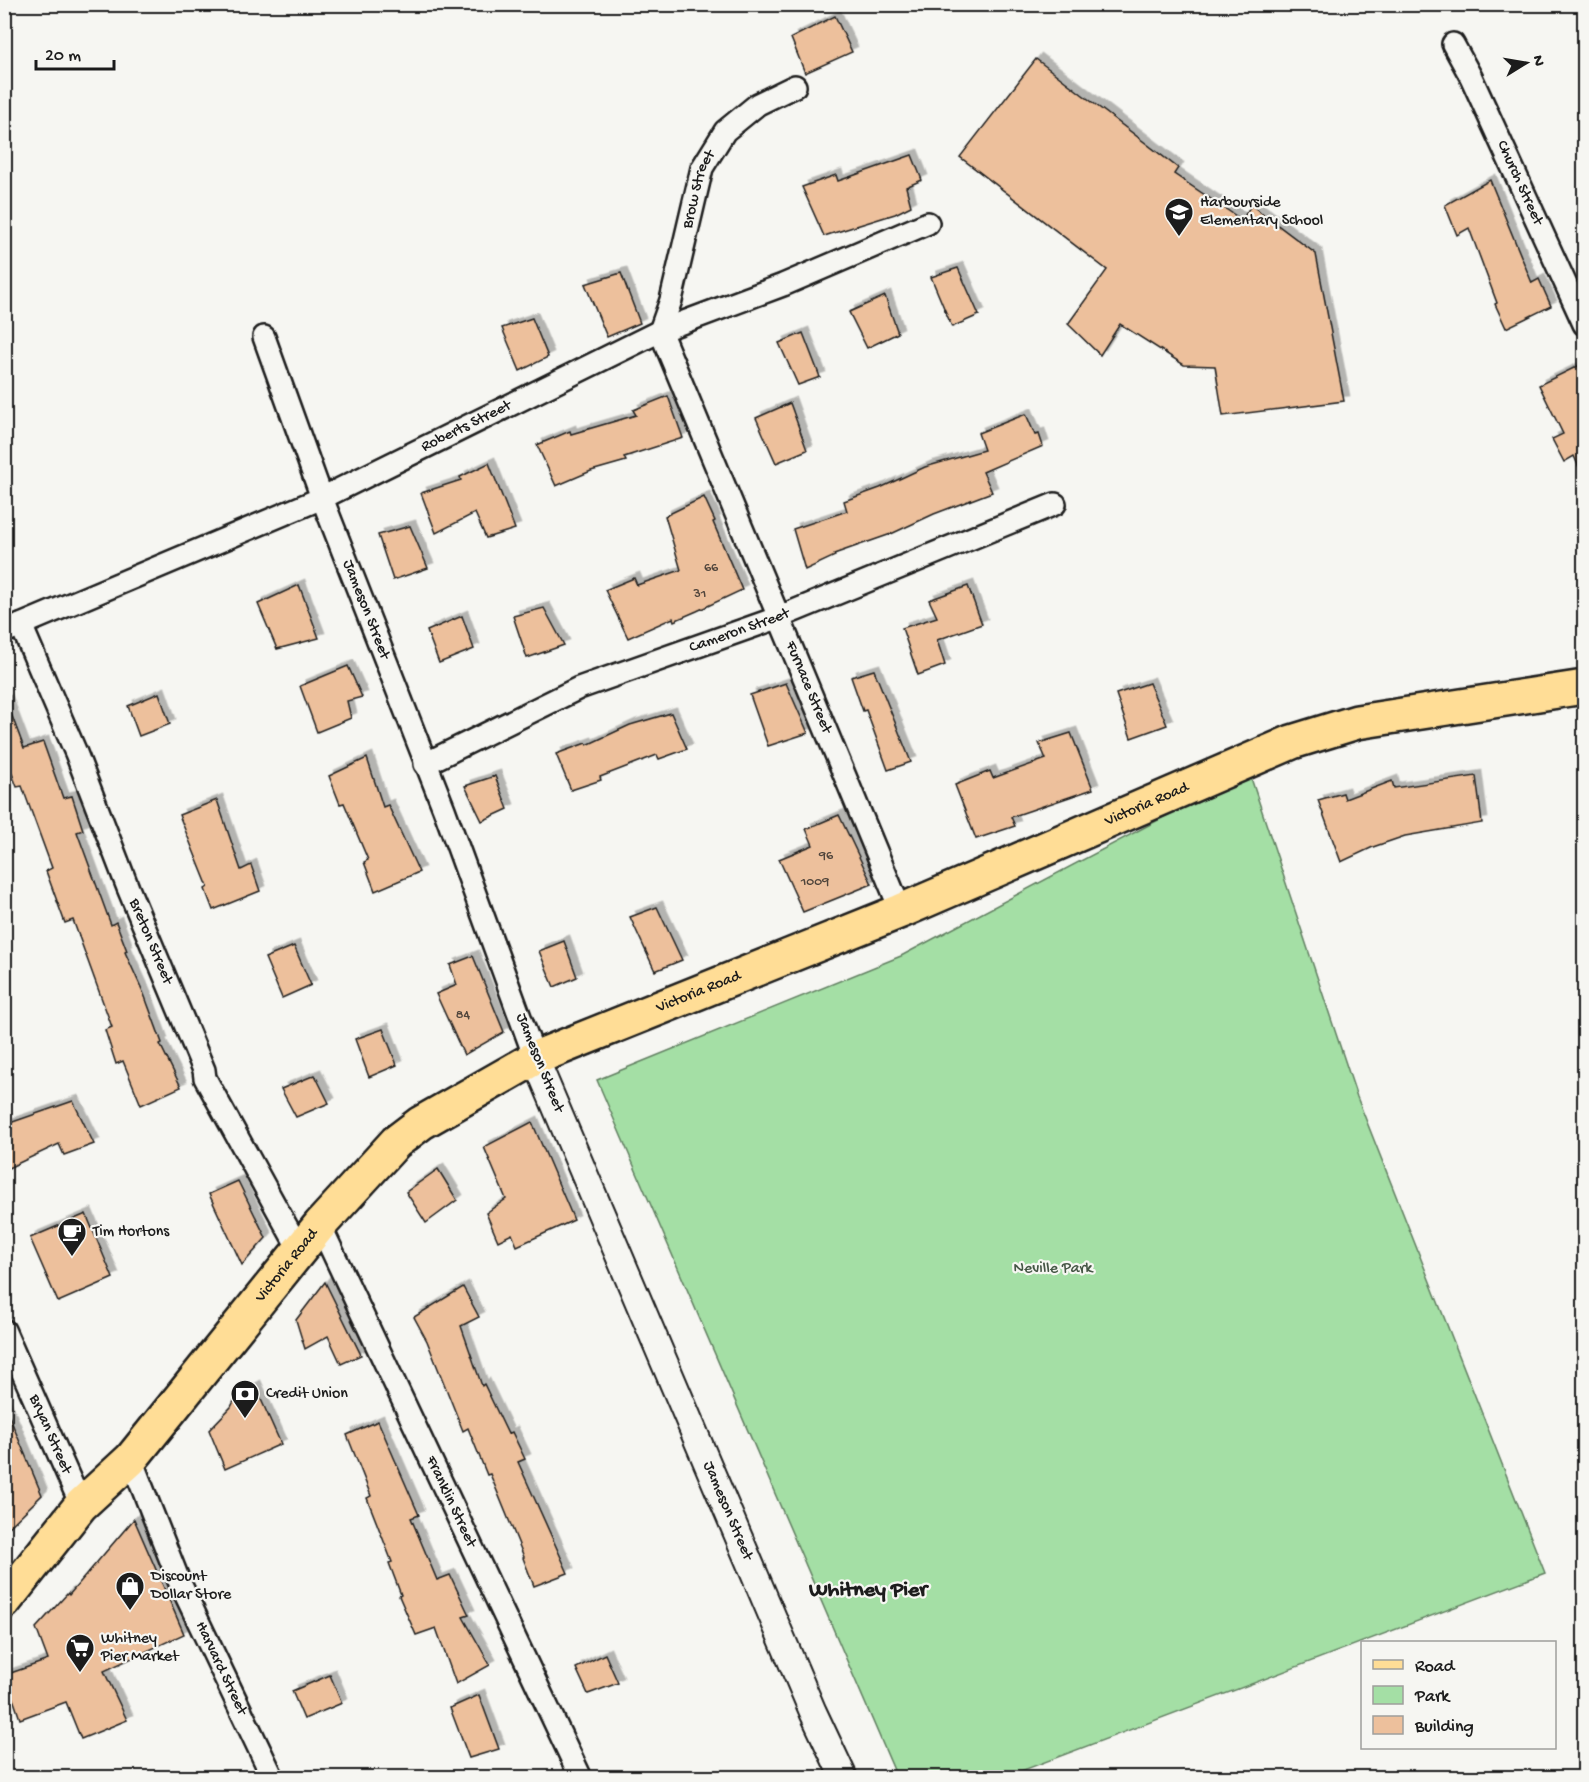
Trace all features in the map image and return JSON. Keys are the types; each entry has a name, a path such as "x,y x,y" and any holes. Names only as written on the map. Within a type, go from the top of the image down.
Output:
{"main road":[{"name":"Victoria Road","path":"4,1602 81,1505 131,1459 310,1237 396,1142 421,1123 536,1058 901,911 1292,742 1357,722 1584,687"}],"street":[{"name":"Church Street","path":"1453,44 1471,77 1584,324"},
{"name":"Brow Street","path":"660,331 670,300 702,168 725,131 758,104 795,86"},
{"name":"Roberts Street","path":"13,628 322,498 660,331 783,285 928,223"},
{"name":"Furnace Street","path":"660,331 777,618 901,911"},
{"name":"Jameson Street","path":"264,337 322,498 444,809 536,1058 735,1531 844,1778"},
{"name":"Cameron Street","path":"425,764 579,688 777,618 1055,504"},
{"name":"Breton Street","path":"13,628 76,753 128,888 204,1070 205,1078 310,1237"},
{"name":"Franklin Street","path":"310,1237 581,1778"},
{"name":"Bryan Street","path":"4,1330 81,1505"},
{"name":"Harvard Street","path":"131,1459 179,1581 273,1778"}],"green space":[{"name":"Neville Park","path":"1249,772 1357,1097 1545,1573 1005,1777 897,1777 597,1080 901,956"}],"building":[{"path":"835,16 852,52 805,73 791,38"},
{"name":"Harbourside Elementary School","path":"1036,59 1178,168 1174,174 1242,220 1251,205 1316,254 1344,401 1223,416 1215,366 1184,365 1120,324 1100,355 1068,324 1107,270 960,157"},
{"path":"912,155 922,180 906,187 911,206 895,214 824,236 802,187 836,175 838,181"},
{"path":"1490,180 1532,283 1539,279 1551,306 1506,328 1495,304 1497,303 1469,228 1457,235 1445,205"},
{"path":"958,268 979,315 952,327 931,277"},
{"path":"621,273 640,323 607,337 585,284"},
{"path":"885,296 898,333 867,348 849,312"},
{"path":"532,318 548,357 520,371 502,328"},
{"path":"803,333 820,377 798,385 779,343"},
{"path":"1584,363 1584,479 1574,456 1564,462 1552,439 1563,434 1539,385"},
{"path":"668,396 683,438 624,457 626,461 591,471 556,486 537,445 570,431 571,434 636,415 633,410"},
{"path":"790,403 807,450 776,463 756,418"},
{"path":"1026,414 1035,435 1039,434 1043,446 983,472 992,492 934,514 891,534 834,554 835,556 805,570 793,529 847,511 844,501 880,488 925,467 984,450 978,433"},
{"path":"489,463 515,529 486,538 475,513 436,533 421,493 461,480 460,477"},
{"path":"704,497 742,590 674,621 673,618 628,638 605,590 634,578 637,585 681,570 665,516"},
{"path":"410,526 428,568 393,580 378,535"},
{"path":"299,585 319,638 277,649 258,604"},
{"path":"968,586 982,624 937,640 945,665 918,675 902,628 937,617 929,600"},
{"path":"544,608 564,645 527,658 513,616"},
{"path":"462,616 474,649 439,663 427,631"},
{"path":"348,666 362,697 347,701 351,718 317,732 300,686"},
{"path":"874,670 911,762 888,770 851,677"},
{"path":"786,683 808,733 768,746 750,695"},
{"path":"1149,683 1167,725 1131,738 1116,694"},
{"path":"159,693 170,724 139,736 128,706"},
{"path":"6,700 24,748 43,742 63,798 72,796 83,830 77,832 111,925 116,922 127,951 125,952 162,1043 160,1044 181,1087 141,1105 123,1061 116,1064 105,1030 112,1027 73,920 65,923 46,871 52,868 22,786 17,787 4,752 4,701"},
{"path":"671,713 687,749 659,759 657,755 600,777 601,780 571,790 556,754 586,743 587,745 630,725"},
{"path":"1071,733 1093,789 1011,817 1015,826 976,839 955,785 990,771 993,778 1046,759 1039,743"},
{"path":"367,758 383,807 388,805 419,872 375,891 364,862 368,860 344,803 340,804 329,776"},
{"path":"495,776 508,809 482,821 465,786"},
{"path":"1476,776 1482,823 1405,836 1373,847 1341,862 1318,800 1343,793 1345,799 1392,781 1394,788"},
{"path":"217,800 241,870 251,865 260,891 213,910 205,889 208,887 179,815"},
{"path":"839,815 872,884 803,912 779,859 813,845 806,829"},
{"path":"657,907 682,960 655,971 630,917"},
{"path":"564,941 577,977 554,987 539,951"},
{"path":"294,946 311,985 282,998 265,958"},
{"path":"473,956 504,1032 464,1055 436,994 457,985 450,965"},
{"path":"383,1029 397,1065 369,1077 355,1039"},
{"path":"315,1075 329,1103 296,1117 281,1089"},
{"path":"73,1101 94,1144 64,1155 59,1144 4,1170 4,1125"},
{"path":"532,1122 574,1220 517,1246 512,1234 498,1241 486,1213 506,1199 484,1147"},
{"path":"438,1169 457,1200 426,1223 406,1192"},
{"path":"238,1181 266,1238 242,1265 209,1194"},
{"name":"Tim Hortons","path":"86,1214 113,1278 58,1302 30,1238"},
{"path":"325,1282 361,1355 341,1364 328,1336 305,1349 296,1320"},
{"path":"463,1287 479,1317 461,1326 482,1386 484,1384 508,1434 512,1432 525,1459 518,1462 568,1573 534,1586 490,1474 487,1475 468,1428 463,1431 427,1341 414,1317"},
{"name":"Credit Union","path":"255,1386 281,1444 225,1469 209,1430 231,1407 236,1397"},
{"path":"4,1404 42,1495 4,1532"},
{"path":"378,1421 419,1515 411,1518 437,1580 450,1575 469,1615 463,1617 490,1665 456,1684 436,1628 416,1635 399,1596 401,1595 389,1563 392,1562 367,1498 371,1496 347,1435"},
{"path":"134,1519 184,1634 104,1671 127,1720 81,1739 66,1702 20,1719 5,1675 48,1660 36,1628 68,1593 69,1595"},
{"path":"605,1654 618,1683 588,1694 576,1668"},
{"path":"330,1675 342,1703 304,1719 292,1691"},
{"path":"479,1695 499,1749 469,1758 450,1708"}],"railway":[{"path":"4,9 15,4"}],"place":[{"name":"Harbourside Elementary School","path":"1179,238"},
{"name":"Tim Hortons","path":"72,1258"},
{"name":"Credit Union","path":"245,1420"},
{"name":"Discount Dollar Store","path":"130,1612"},
{"name":"Whitney Pier Market","path":"80,1674"}],"district":[{"name":"Whitney Pier","path":"868,1591"}]}
